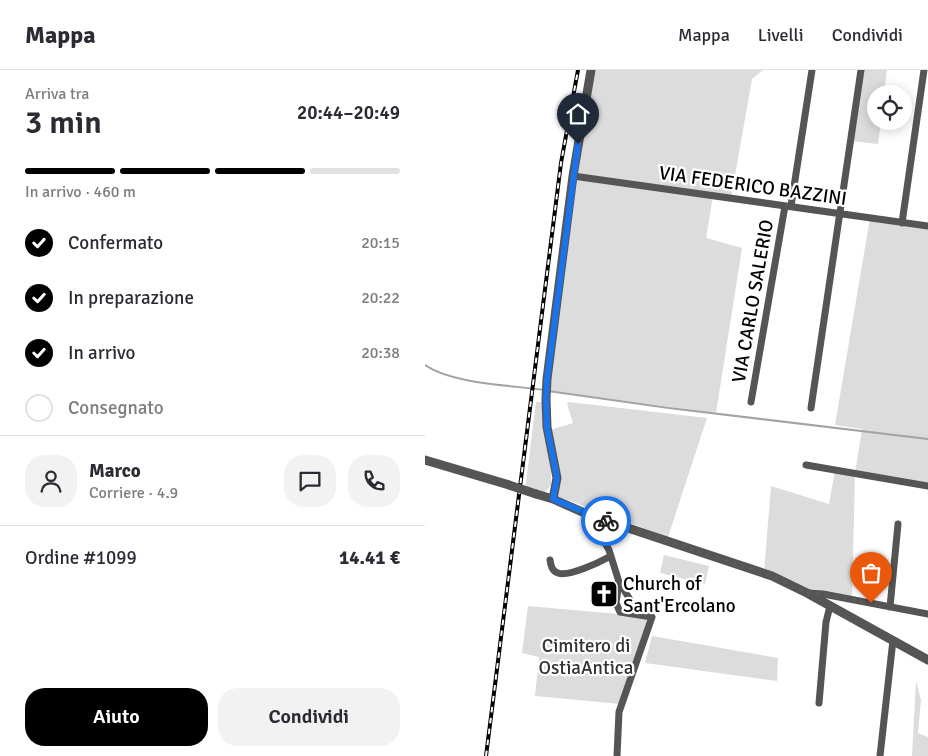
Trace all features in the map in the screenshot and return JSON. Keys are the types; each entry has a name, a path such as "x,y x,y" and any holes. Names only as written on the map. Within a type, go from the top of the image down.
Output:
{"street":[{"path":"553,499 557,478 547,427 547,380 573,176 591,70"},
{"name":"VIA CARLO SALERIO","path":"751,402 812,70"},
{"path":"811,408 861,70"},
{"path":"903,223 924,70"},
{"name":"VIA FEDERICO BAZZINI","path":"573,176 928,226"},
{"path":"427,460 553,499 589,515 773,576 807,593 821,597 889,606 928,614"},
{"path":"806,465 928,486"},
{"path":"589,515 609,550 619,582 639,614"},
{"path":"889,606 898,524"},
{"path":"550,560 551,568 560,574 576,571 611,556"},
{"path":"617,756 620,710 652,617 639,614 622,614 616,603 619,582"},
{"path":"821,597 830,606 928,660"},
{"path":"819,703 826,622 830,606"},
{"path":"880,756 893,640"}],"green space":[{"path":"591,70 763,70 752,79 731,198 713,196 706,238 742,248 716,413 543,390"},
{"path":"861,70 887,70 885,85 867,85 867,130 880,130 878,144 851,141"},
{"path":"870,218 928,226 928,486 855,473 862,429 835,425"},
{"path":"536,402 543,402 542,417 551,472 551,485 542,494 525,490"},
{"path":"569,402 707,418 668,537 557,496 561,480 550,430 573,423 567,404"},
{"path":"835,470 855,473 852,599 807,593 764,573 771,486 829,504"},
{"path":"664,555 709,566 705,584 660,573"},
{"name":"Cimitero di OstiaAntica","path":"528,606 652,617 620,704 535,696 539,657 522,653"},
{"path":"652,636 778,658 777,681 645,663"},
{"path":"916,681 921,700 918,733 928,737 928,756 912,756"}],"waterway":[{"path":"425,365 437,371 466,380 544,390"},
{"path":"548,391 669,408 928,439"}],"railway":[{"path":"486,756 561,163 578,70"}],"way so far":[{"path":"606,521 773,576 807,593 871,603"}],"place":[{"name":"Church of Sant'Ercolano","path":"604,594"}],"route":[{"path":"578,144 547,380 547,427 557,478 553,499 606,521"}]}
